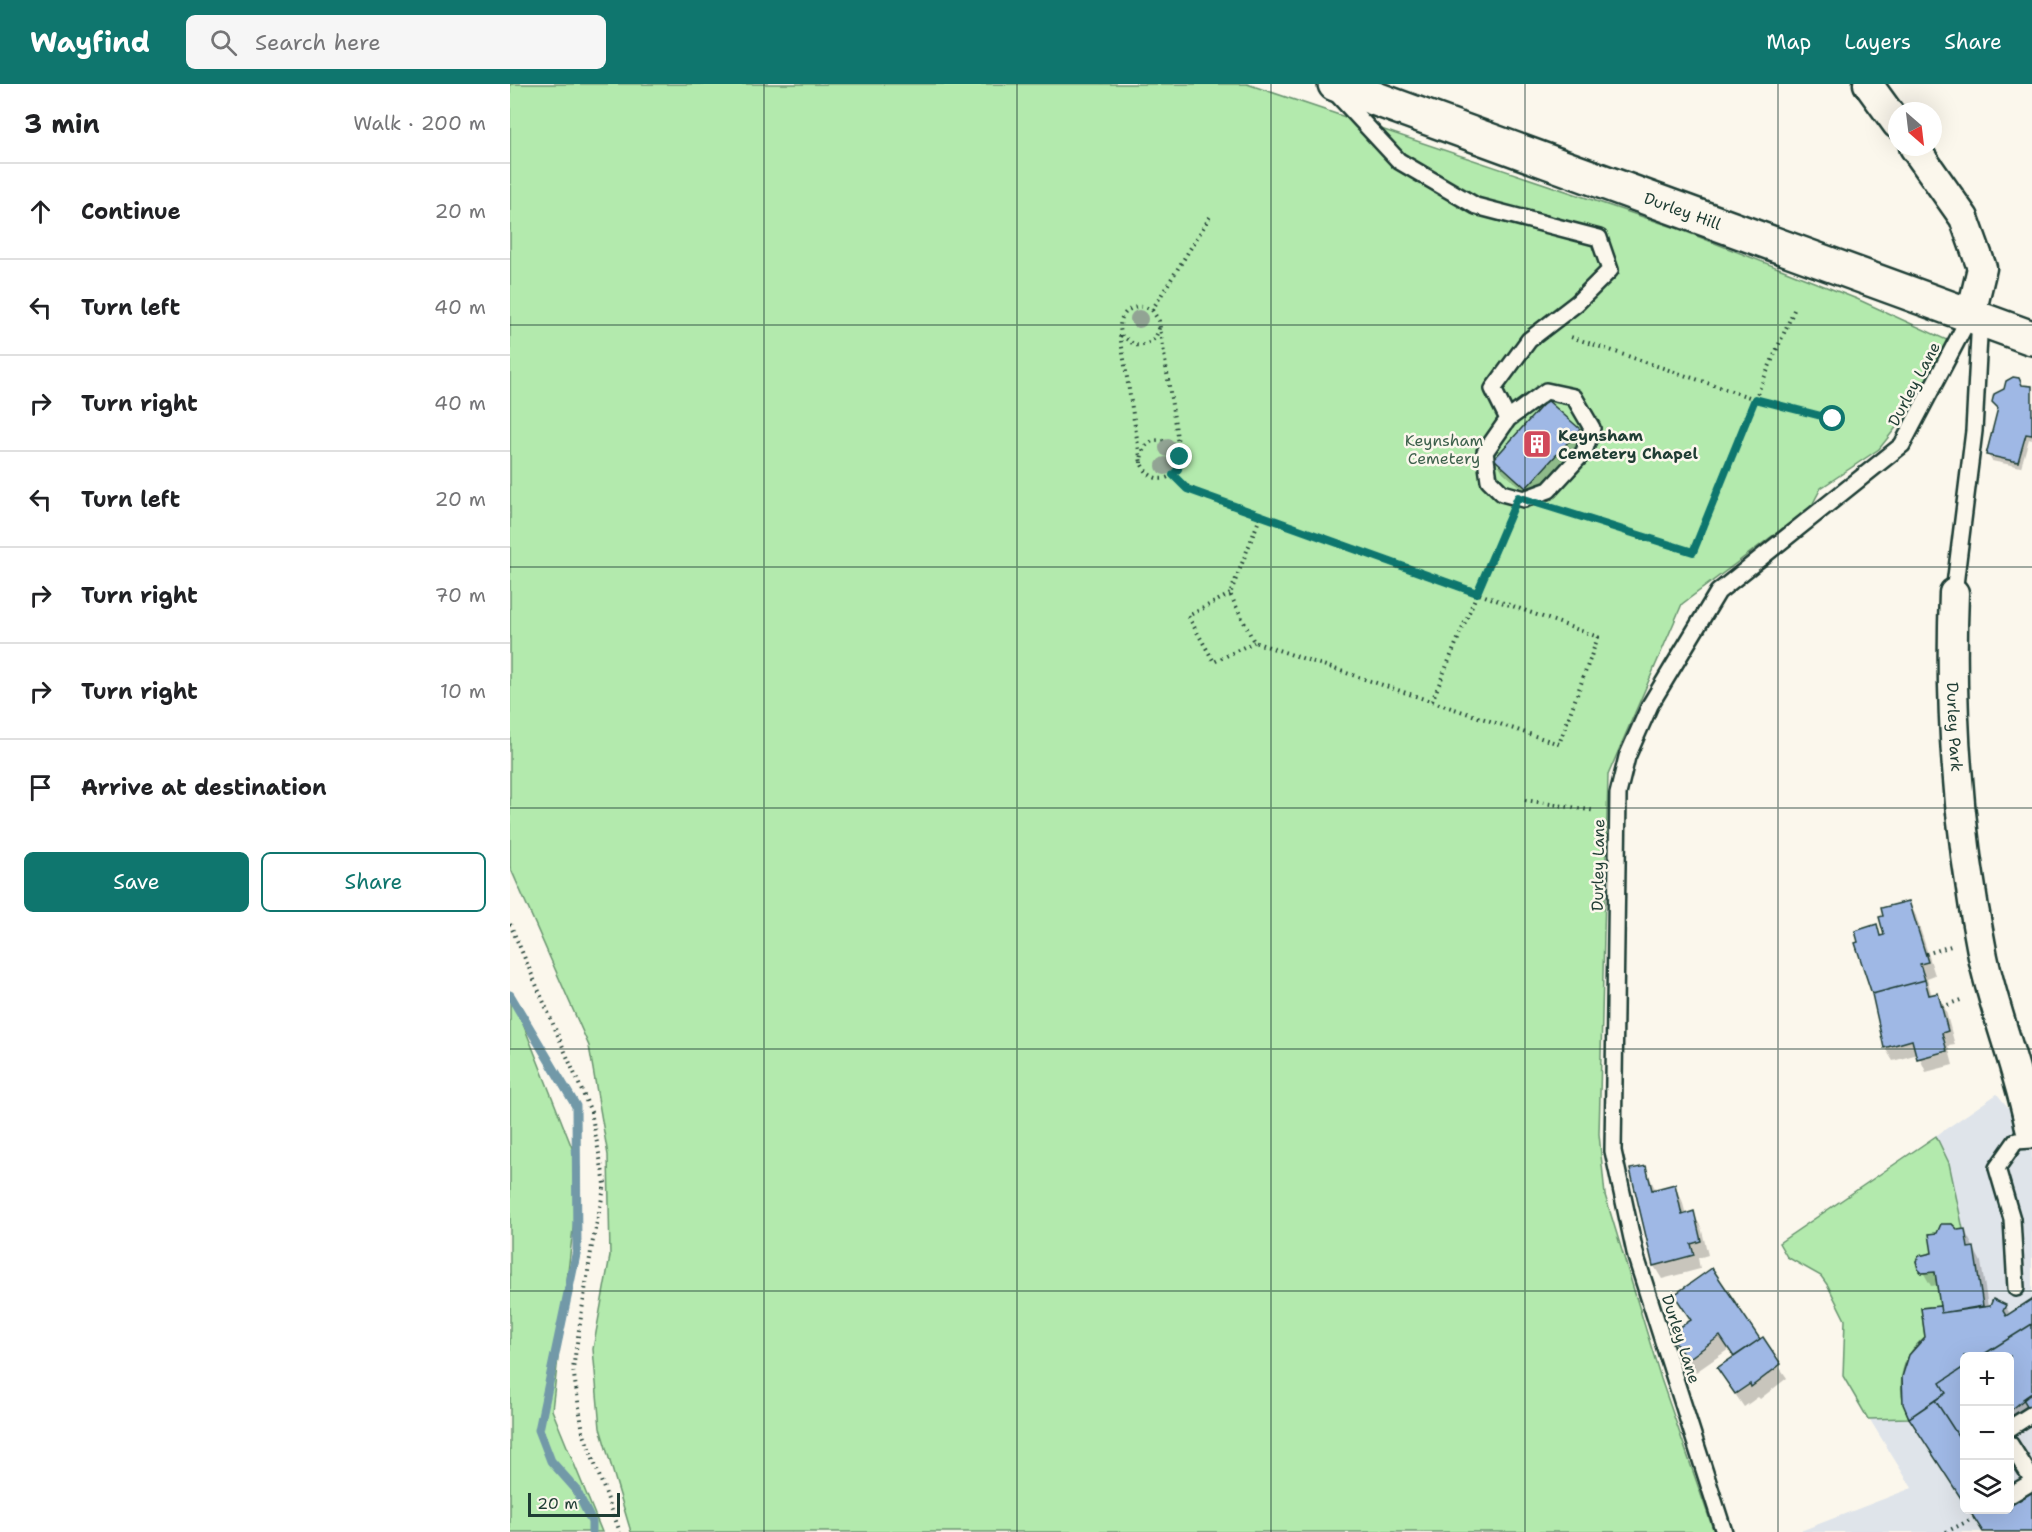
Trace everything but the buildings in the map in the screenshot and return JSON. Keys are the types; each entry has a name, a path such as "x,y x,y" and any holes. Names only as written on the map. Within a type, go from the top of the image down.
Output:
{"main road":[{"name":"Durley Hill","path":"1335,84 2032,338"}],"street":[{"path":"1868,84 1888,112"},
{"path":"1920,156 1964,218 1982,268 1976,316"},
{"name":"Durley Park","path":"1954,593 1952,649 1966,860 1983,959 2031,1136"}],"lane":[{"path":"1328,84 1368,131 1399,161 1476,206 1599,238 1610,270 1577,303 1529,340 1493,389 1508,419"},
{"name":"Durley Park","path":"1954,593 1974,431 1976,316"},
{"name":"Durley Lane","path":"1724,1532 1636,1257 1613,1151 1618,794 1627,757 1650,705 1718,592 1902,444 1976,316"},
{"path":"1546,391 1574,397 1592,428 1584,452 1549,490 1521,498 1502,493 1489,480 1485,452 1508,419 1546,391"},
{"path":"2016,1288 2012,1219 1997,1168 2016,1142 2031,1136"},
{"path":"2014,1425 2032,1414"},
{"path":"2014,1451 2032,1480 2014,1493"}],"path":[{"path":"1152,310 1210,217"},
{"path":"1135,306 1152,310 1159,321 1159,328 1180,457 1178,469 1173,475 1157,479 1146,474 1141,463 1119,322 1126,310 1135,306"},
{"path":"1432,701 1477,593 1521,498 1693,552 1794,310"},
{"path":"1120,331 1129,343 1142,346 1157,337 1159,328"},
{"path":"1545,328 1755,399 1833,419"},
{"path":"1141,463 1143,449 1149,443 1159,440 1176,447 1180,457"},
{"path":"1173,475 1187,489 1261,515 1598,637 1558,744 1254,642 1214,662 1188,616 1230,594 1261,515"},
{"path":"1230,594 1254,642"},
{"path":"1525,800 1617,812"},
{"path":"510,924 591,1112 605,1184 592,1245 573,1369 583,1432 620,1532"},
{"path":"1946,1532 1974,1518"}],"shaded area":[{"path":"1997,1094 2021,1123 2032,1126 2032,1532 1798,1532 1912,1488 1843,1376 1845,1320 1828,1286 1821,1276 1787,1257 1779,1243"}],"green space":[{"name":"Keynsham Cemetery","path":"510,84 1247,84 1679,229 1857,299 1949,341 1902,420 1879,449 1821,488 1811,507 1682,604 1608,775 1599,1134 1605,1195 1661,1379 1714,1532 631,1532 600,1428 593,1349 610,1256 608,1155 589,1046 510,867"},
{"path":"510,991 580,1168 552,1410 602,1532 510,1532"},
{"path":"1936,1136 1949,1163 1963,1229 1958,1230 1952,1224 1941,1225 1932,1253 1919,1256 1916,1261 1921,1273 1935,1272 1940,1306 1921,1308 1925,1337 1910,1354 1902,1374 1902,1396 1909,1418 1868,1419 1843,1376 1845,1320 1828,1286 1821,1276 1787,1257 1779,1243"}],"waterway":[{"path":"510,995 576,1106 577,1250 539,1430 551,1461 575,1488 592,1522 592,1532"}],"place":[{"name":"Keynsham Cemetery Chapel","path":"1537,444"}],"route":[{"path":"1180,457 1178,469 1173,475 1187,489 1477,593 1518,497 1693,552 1755,399 1833,419"}]}
